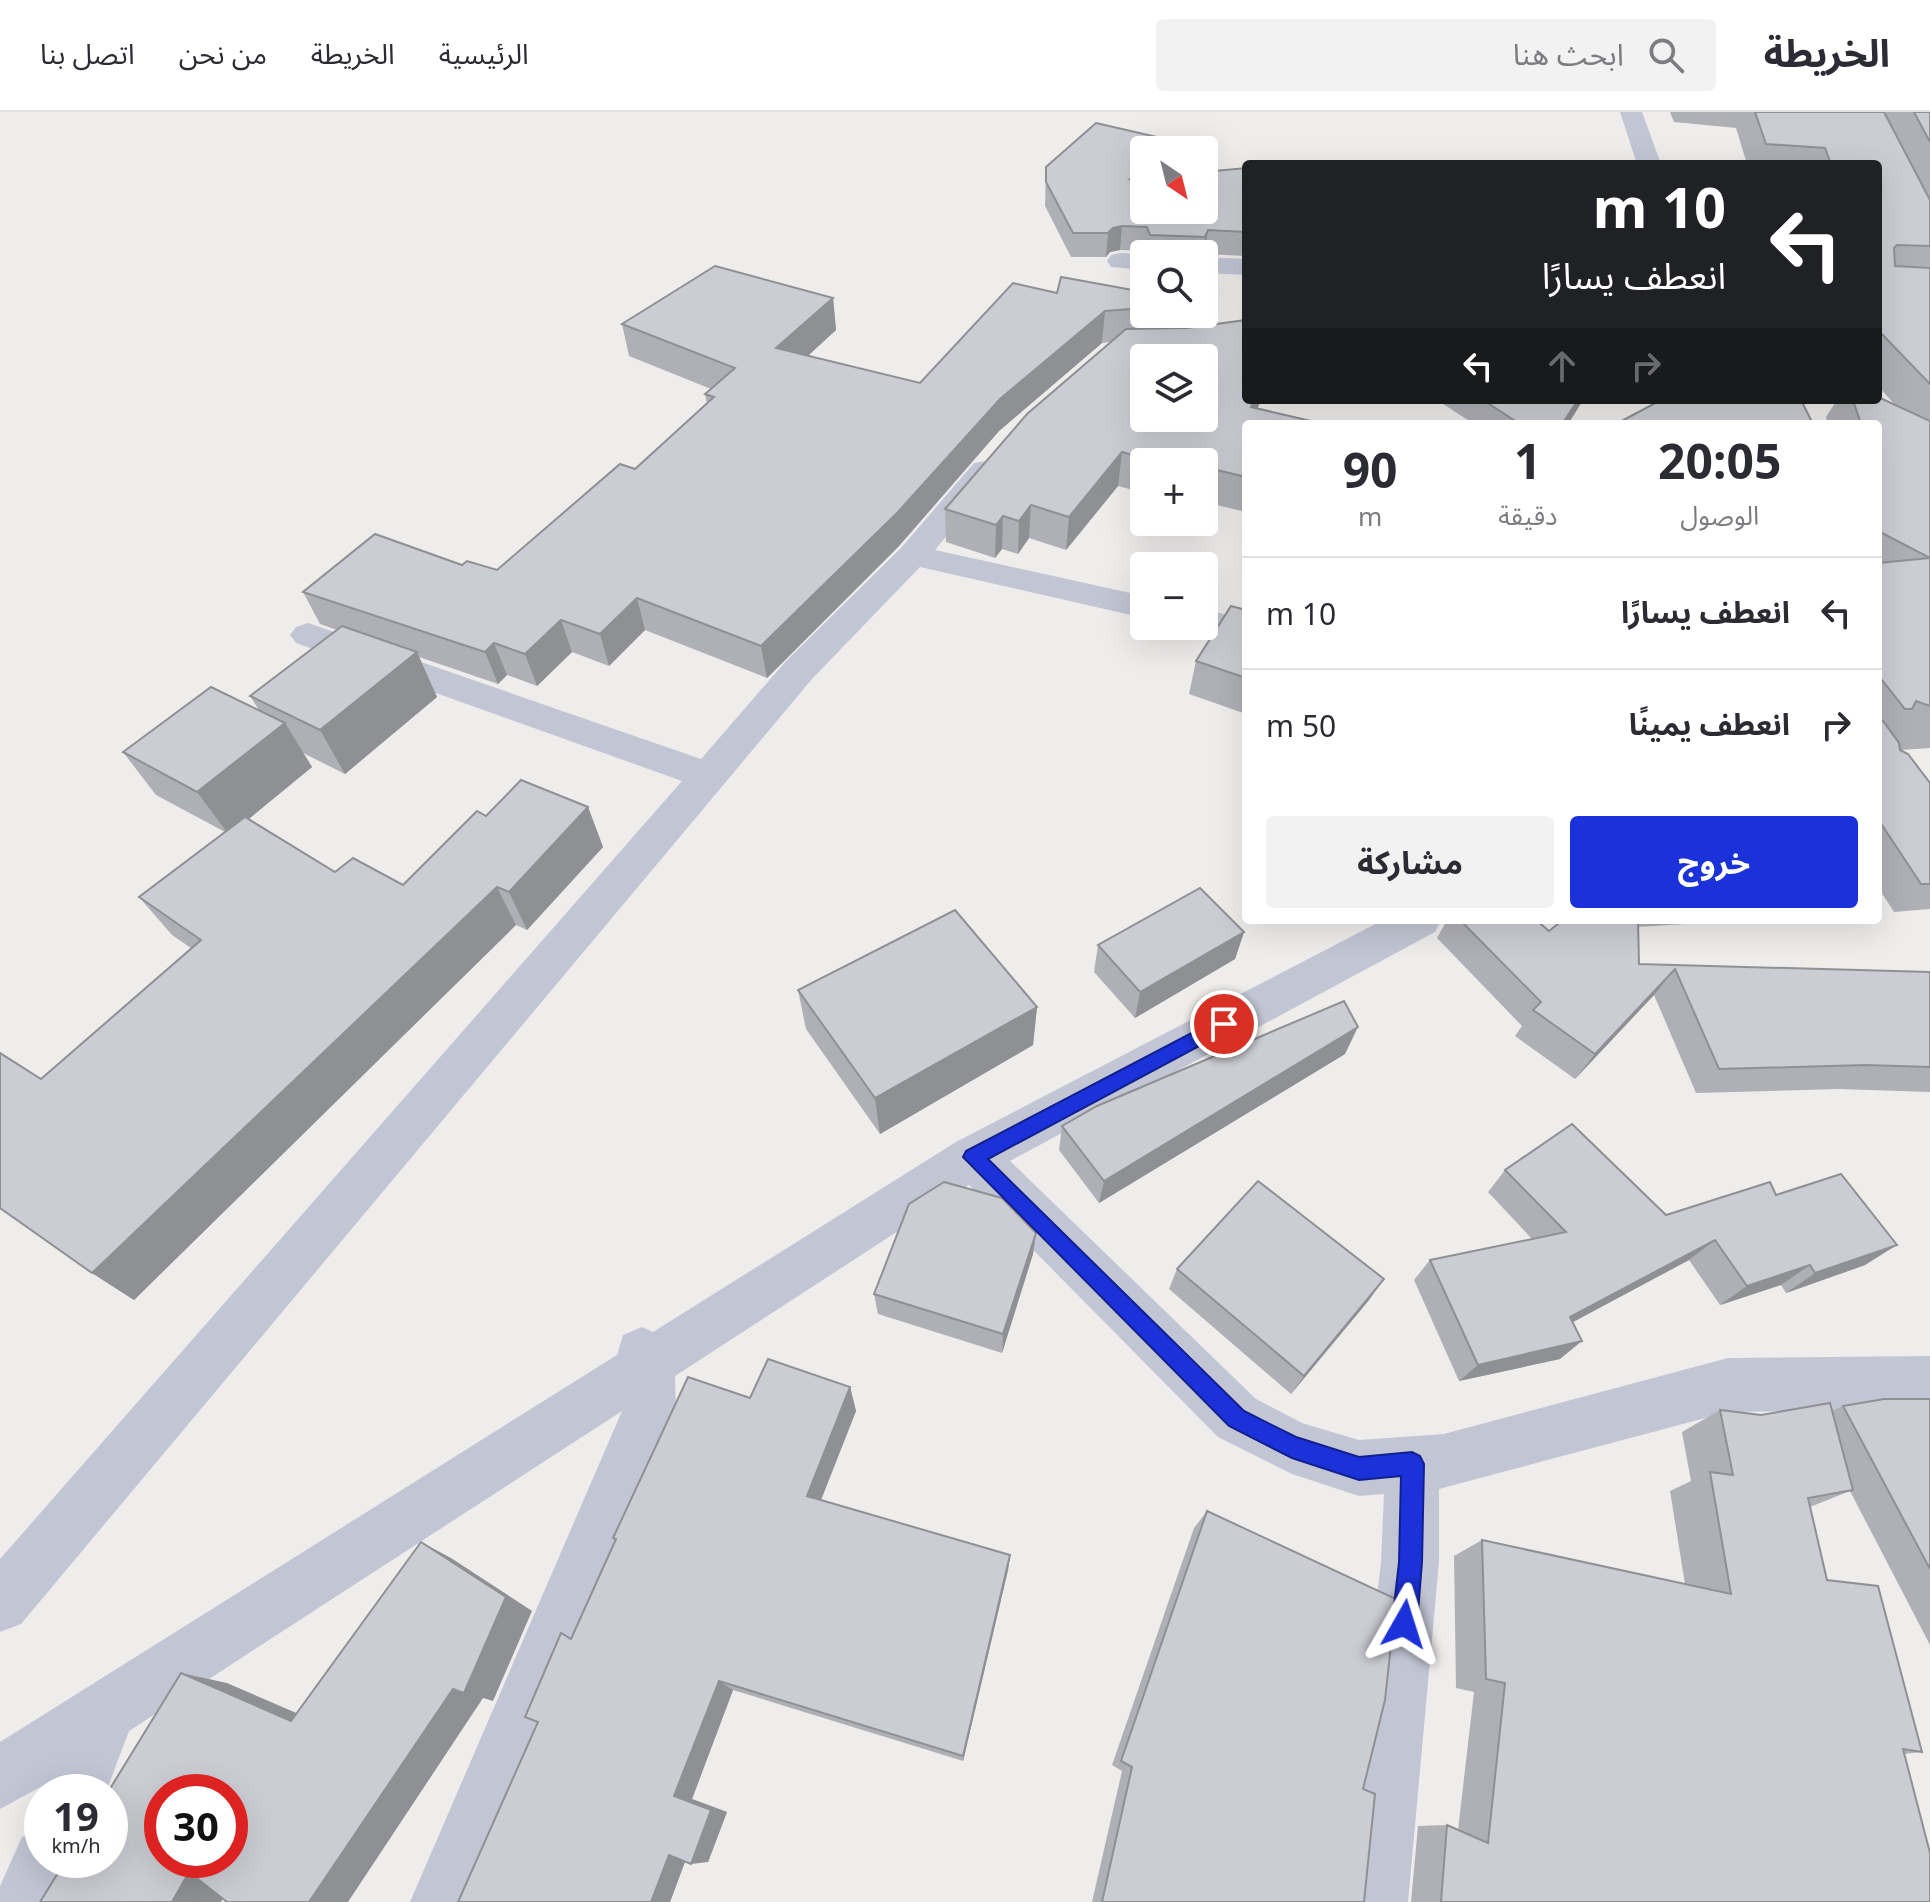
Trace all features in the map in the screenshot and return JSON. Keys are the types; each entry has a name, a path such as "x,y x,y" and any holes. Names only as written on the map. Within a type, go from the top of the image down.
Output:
{"street":[{"path":"1631,112 1648,160"},
{"path":"1218,266 1242,267"},
{"path":"0,1603 799,670 913,555 1002,451"},
{"path":"913,555 1130,604"},
{"path":"1218,624 1242,630"},
{"path":"308,635 709,776"},
{"path":"0,1778 646,1358 973,1157 1412,924"},
{"path":"973,1157 1237,1418 1292,1447 1359,1468 1434,1465 1728,1385 1930,1383"},
{"path":"443,1902 649,1412 646,1358"},
{"path":"1375,1902 1410,1562 1434,1465"},
{"path":"82,1774 105,1712"},
{"path":"26,1902 37,1878"}],"building":[{"path":"1755,112 1884,112 1930,200 1930,246 1897,245 1894,248 1895,266 1930,268 1930,384 1882,334 1882,160 1830,160 1825,148 1766,144"},
{"path":"1914,112 1930,112 1930,142"},
{"path":"1096,123 1153,136 1130,136 1130,224 1218,224 1218,171 1242,168 1242,232 1208,230 1205,237 1150,235 1147,227 1122,226 1108,233 1073,233 1046,182 1046,167"},
{"path":"715,266 833,298 776,348 920,383 1013,283 1057,293 1061,277 1130,289 1130,309 1105,311 1000,399 897,513 761,646 637,598 600,634 561,620 525,654 494,643 485,652 303,592 375,534 462,565 467,561 497,570 620,464 635,469 714,397 705,394 735,368 622,324"},
{"path":"1242,321 1242,404 1252,404 1251,407 1307,420 1242,420 1242,476 1218,470 1218,448 1130,448 1130,454 1122,452 1069,517 1031,505 1019,521 1003,516 996,525 945,509 1027,414 1126,329 1218,328 1218,324"},
{"path":"1882,399 1930,421 1930,558 1882,533 1882,420 1860,420 1854,404 1882,404"},
{"path":"1489,404 1575,404 1565,420 1514,420"},
{"path":"1654,404 1803,404 1811,420 1624,420"},
{"path":"1930,558 1930,706 1916,701 1912,709 1905,709 1882,680 1882,563"},
{"path":"1231,606 1242,609 1242,677 1196,661 1209,640 1218,640 1218,626"},
{"path":"342,626 417,652 320,730 250,696"},
{"path":"211,687 285,723 197,792 123,752"},
{"path":"1882,721 1899,743 1900,750 1908,754 1930,783 1930,884 1921,884 1882,825"},
{"path":"521,780 588,807 509,892 497,887 92,1273 0,1208 0,1053 41,1079 201,940 139,897 245,817 335,872 353,858 403,885 477,811 486,816"},
{"path":"1200,888 1244,932 1140,992 1098,945"},
{"path":"955,910 1037,1007 875,1098 798,990"},
{"path":"1464,924 1541,924 1549,931 1558,924 1638,924 1639,964 1930,972 1930,1067 1866,1065 1719,1069 1675,969 1595,1054 1533,1010 1541,1002"},
{"path":"1344,1001 1358,1027 1104,1181 1062,1126 1097,1106"},
{"path":"1572,1124 1666,1215 1770,1182 1776,1195 1841,1174 1897,1245 1815,1273 1810,1265 1747,1286 1715,1240 1570,1317 1582,1341 1478,1365 1430,1260 1566,1232 1505,1170"},
{"path":"1258,1181 1384,1279 1304,1376 1177,1269"},
{"path":"944,1182 1002,1198 1036,1233 1003,1334 874,1294 909,1204"},
{"path":"768,1359 850,1387 807,1496 1010,1555 963,1756 719,1681 674,1796 711,1810 691,1864 669,1855 651,1902 458,1902 538,1722 525,1717 561,1633 571,1639 616,1539 613,1538 688,1377 750,1398"},
{"path":"1884,1399 1930,1399 1930,1569 1843,1406"},
{"path":"1830,1403 1853,1490 1808,1498 1827,1580 1878,1586 1922,1752 1903,1749 1930,1853 1930,1902 1441,1902 1447,1825 1488,1843 1505,1683 1486,1679 1482,1540 1731,1594 1710,1472 1733,1475 1720,1410 1761,1415"},
{"path":"1207,1511 1396,1599 1385,1700 1363,1789 1375,1794 1364,1902 1102,1902 1132,1767 1121,1761"},
{"path":"421,1542 506,1597 464,1693 453,1689 309,1902 227,1902 197,1878 248,1878 248,1774 144,1774 144,1878 186,1878 172,1902 40,1902 55,1878 128,1878 128,1774 119,1774 181,1673 291,1721"}],"route":[{"path":"1224,1024 973,1157 1237,1418 1292,1447 1359,1468 1412,1464 1410,1562 1404,1624"}]}
